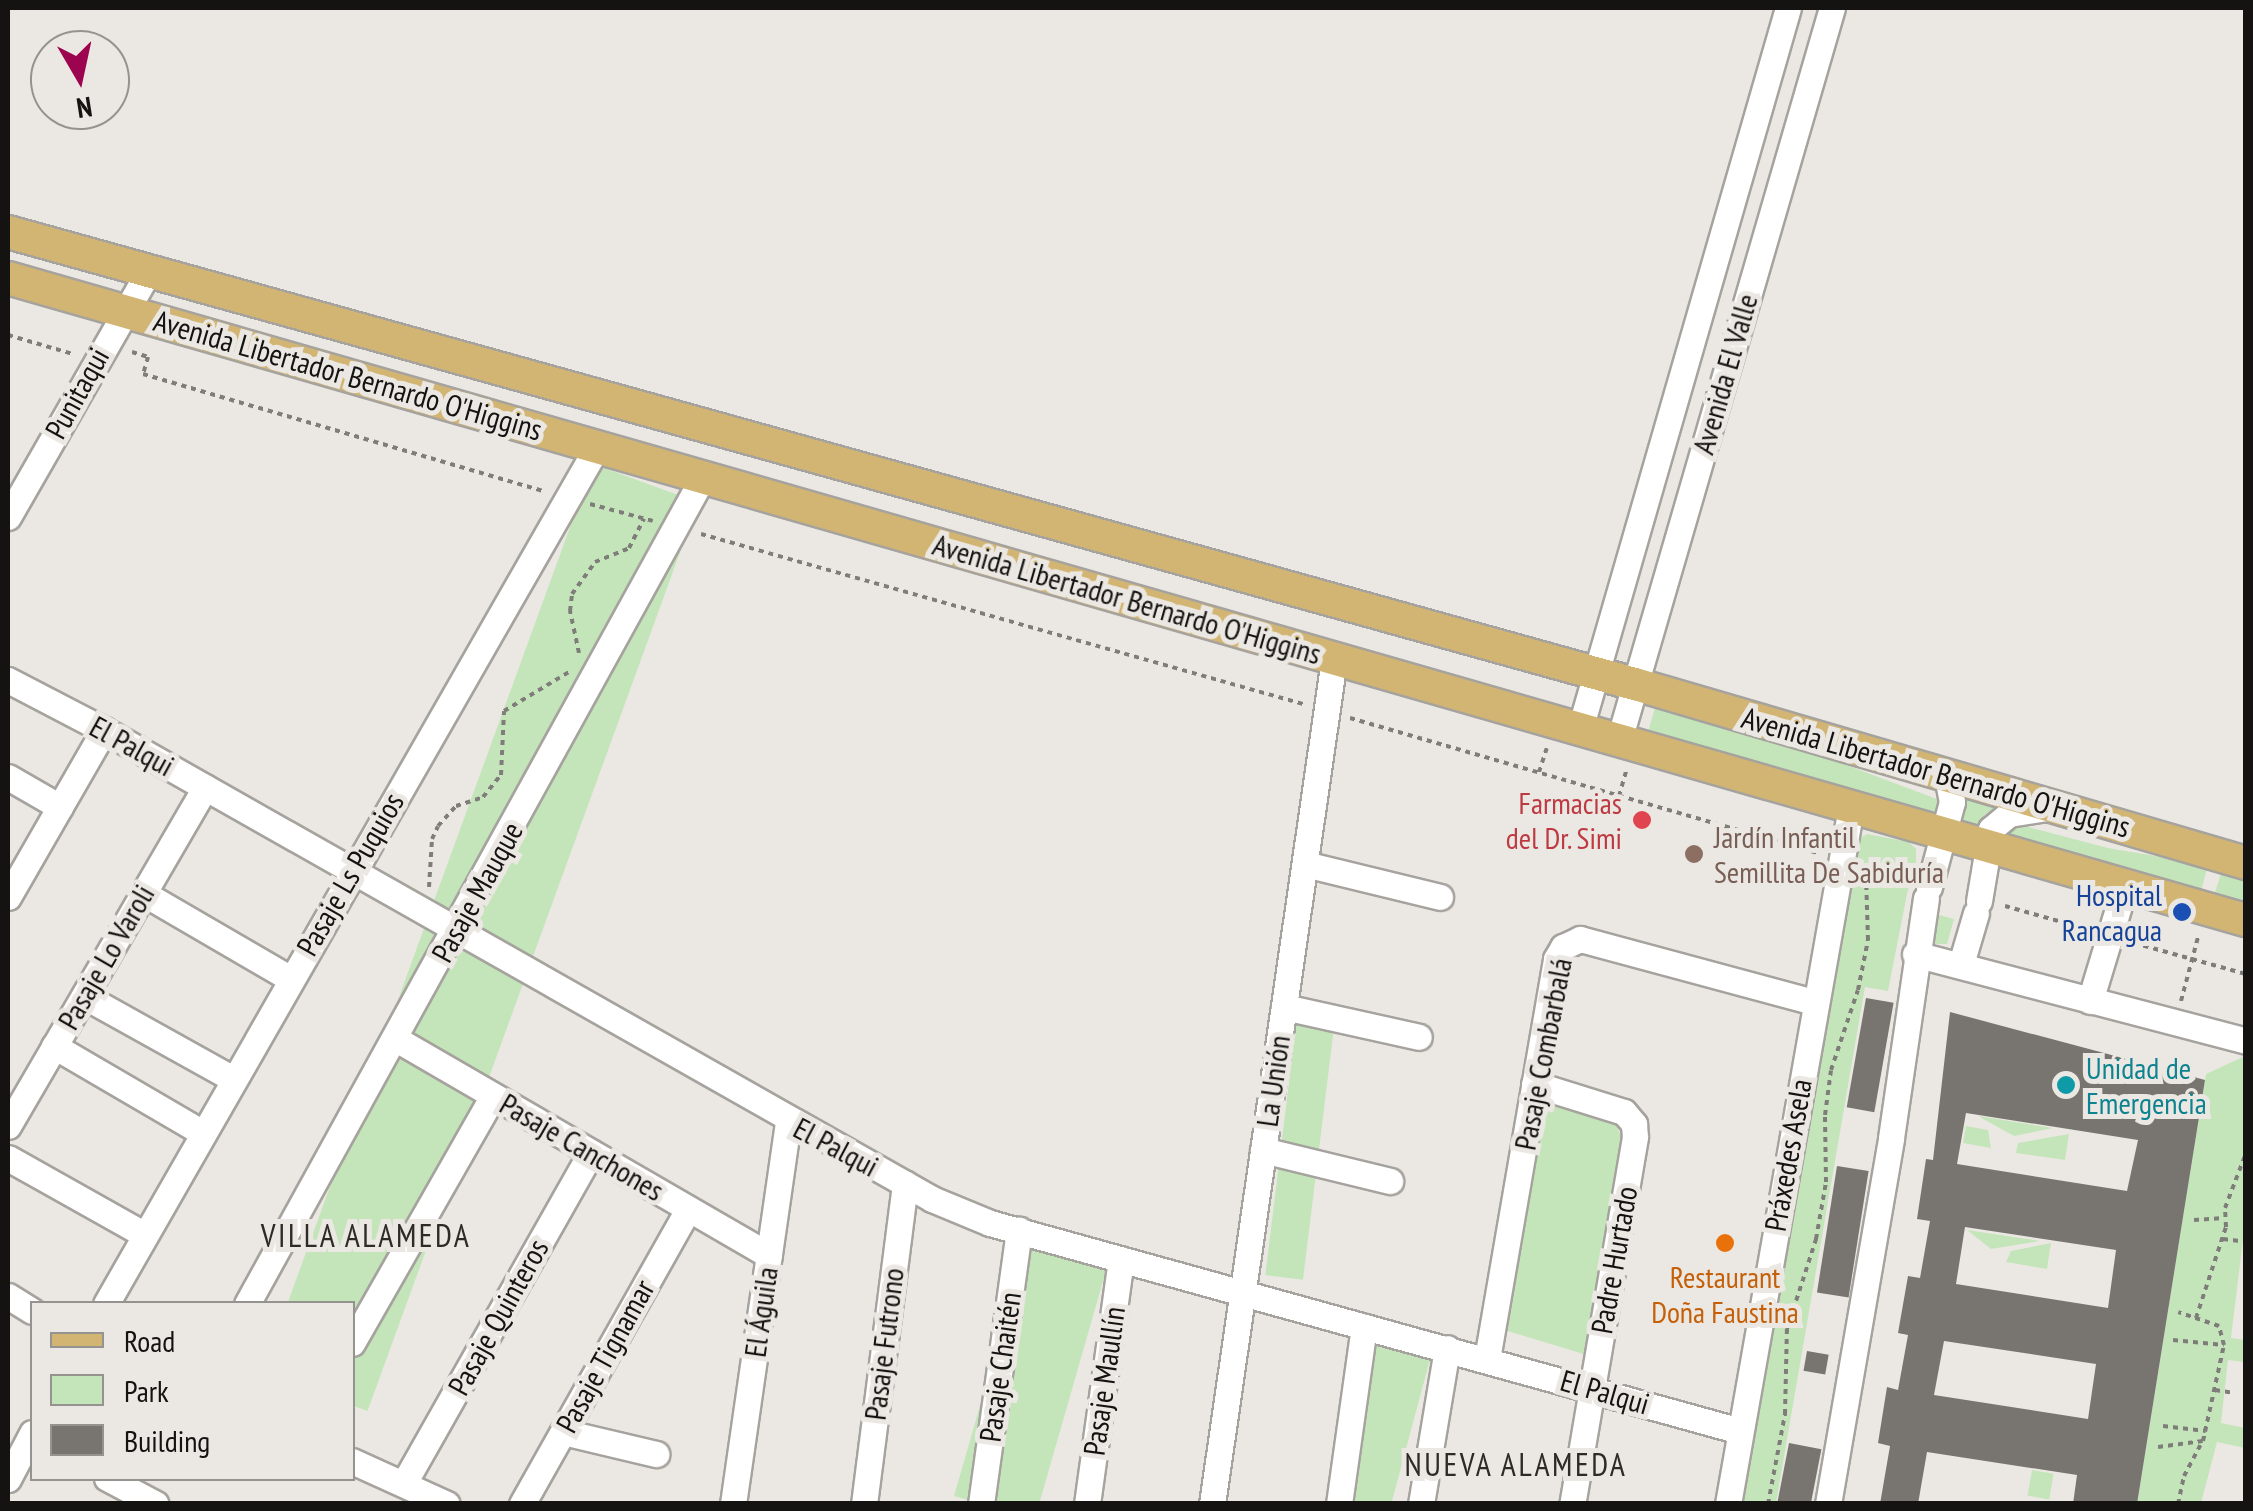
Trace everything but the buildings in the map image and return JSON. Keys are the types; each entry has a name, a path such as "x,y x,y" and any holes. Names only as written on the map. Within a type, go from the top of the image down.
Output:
{"main road":[{"name":"Avenida Libertador Bernardo O'Higgins","path":"8,232 1635,684 2246,863"},
{"path":"110,260 111,308"},
{"name":"Avenida Libertador Bernardo O'Higgins","path":"8,278 2246,920"}],"street":[{"name":"Avenida El Valle","path":"1580,729 1788,8"},
{"name":"Avenida El Valle","path":"1620,740 1832,8"},
{"name":"Punitaqui","path":"8,517 111,308 149,271"},
{"name":"Pasaje Ls Puquios","path":"108,1301 598,447"},
{"name":"Pasaje Mauque","path":"248,1301 455,933 703,478"},
{"name":"La Unión","path":"1212,1504 1334,658"},
{"name":"El Palqui","path":"8,680 352,870 455,933 788,1121 960,1210 1121,1260 1740,1431"},
{"path":"8,897 104,730"},
{"path":"1828,1504 1891,1138 1915,954 1952,802 1947,776"},
{"path":"8,777 60,807"},
{"name":"Pasaje Lo Varoli","path":"8,1126 205,787"},
{"name":"Práxedes Asela","path":"1728,1504 1814,1002 1852,863 1851,807"},
{"path":"1961,964 1978,907 1991,829 1998,820 2023,810 2052,808"},
{"path":"1305,864 1440,897"},
{"path":"2097,1003 2133,888"},
{"path":"143,893 290,978"},
{"name":"Pasaje Combarbalá","path":"1486,1360 1556,959 1570,941 1580,938 1814,1002"},
{"path":"1915,954 2246,1041"},
{"path":"84,996 233,1079"},
{"path":"1284,1007 1419,1037"},
{"name":"Pasaje Canchones","path":"396,1039 769,1255"},
{"path":"54,1046 203,1133"},
{"name":"Padre Hurtado","path":"1534,1084 1624,1112 1634,1124 1635,1137 1572,1504"},
{"path":"355,1338 493,1096"},
{"name":"El Águila","path":"733,1504 788,1121"},
{"path":"1263,1150 1390,1181"},
{"name":"Pasaje Quinteros","path":"404,1483 591,1152"},
{"path":"8,1158 145,1234"},
{"name":"Pasaje Futrono","path":"864,1504 904,1184"},
{"name":"Pasaje Tignamar","path":"522,1504 688,1208"},
{"name":"Pasaje Chaitén","path":"981,1504 1019,1230"},
{"name":"Pasaje Maullín","path":"1087,1504 1121,1260"},
{"path":"8,1296 30,1310"},
{"path":"1339,1504 1364,1326"},
{"path":"1420,1504 1448,1348"},
{"path":"564,1432 656,1454"},
{"path":"8,1479 26,1435"},
{"path":"355,1461 447,1504"},
{"path":"114,1481 144,1495"}],"path":[{"path":"143,374 568,499 1327,711 1852,863"},
{"path":"416,909 432,883 431,848 438,826 456,806 483,797 501,775 504,712 578,665 569,604 572,594 596,562 629,548 644,518"},
{"path":"2196,1318 2223,1239 2224,1218 2246,1152"},
{"path":"2194,1220 2224,1218"},
{"path":"2223,1239 2246,1242"},
{"path":"2178,1312 2219,1326 2224,1346 2206,1431 2184,1476 2178,1504"},
{"path":"2173,1340 2224,1346"},
{"path":"2214,1390 2232,1393"},
{"path":"2163,1426 2206,1431"},
{"path":"2158,1447 2203,1441"}],"green space":[{"path":"593,464 698,502 368,1411 355,1406 355,1301 288,1301"},
{"path":"1655,708 1822,756 1937,799 1937,816 1647,735"},
{"path":"1963,797 1995,807 1984,815 1979,831 1955,824"},
{"path":"2006,821 2108,848 2208,865 2200,895 1997,838"},
{"path":"1867,834 1909,842 1916,849 1916,884 1910,883 1907,894 1888,991 1865,987 1776,1503 1743,1504 1857,840"},
{"path":"2222,870 2245,877 2245,908 2213,899"},
{"path":"1928,912 1954,919 1947,944 1930,944"},
{"path":"1296,1025 1334,1030 1303,1280 1265,1275"},
{"path":"2245,1056 2246,1215 2231,1338 2245,1340 2245,1362 2228,1360 2221,1423 2245,1428 2245,1448 2217,1442 2201,1503 2137,1504 2206,1074"},
{"path":"1542,1097 1615,1123 1624,1142 1587,1355 1501,1329"},
{"path":"1978,1116 2053,1128 2014,1136"},
{"path":"1966,1126 1988,1130 1991,1148 1963,1143"},
{"path":"2069,1134 2065,1160 2016,1153 2018,1143"},
{"path":"1967,1230 2040,1241 1991,1249"},
{"path":"2051,1243 2047,1269 2006,1262 2011,1251"},
{"path":"1026,1245 1107,1268 1039,1504 982,1504 954,1496"},
{"path":"1372,1344 1430,1360 1391,1504 1330,1500"},
{"path":"2032,1470 2054,1474 2049,1499 2027,1496"}],"place":[{"name":"Farmacias del Dr. Simi","path":"1642,820"},
{"name":"Jardín Infantil Semillita De Sabiduría","path":"1694,854"},
{"name":"Hospital Rancagua","path":"2182,912"},
{"name":"Unidad de Emergencia","path":"2066,1085"},
{"name":"Restaurant Doña Faustina","path":"1725,1243"}],"district":[{"name":"VILLA ALAMEDA","path":"366,1235"},
{"name":"NUEVA ALAMEDA","path":"1516,1464"}]}
